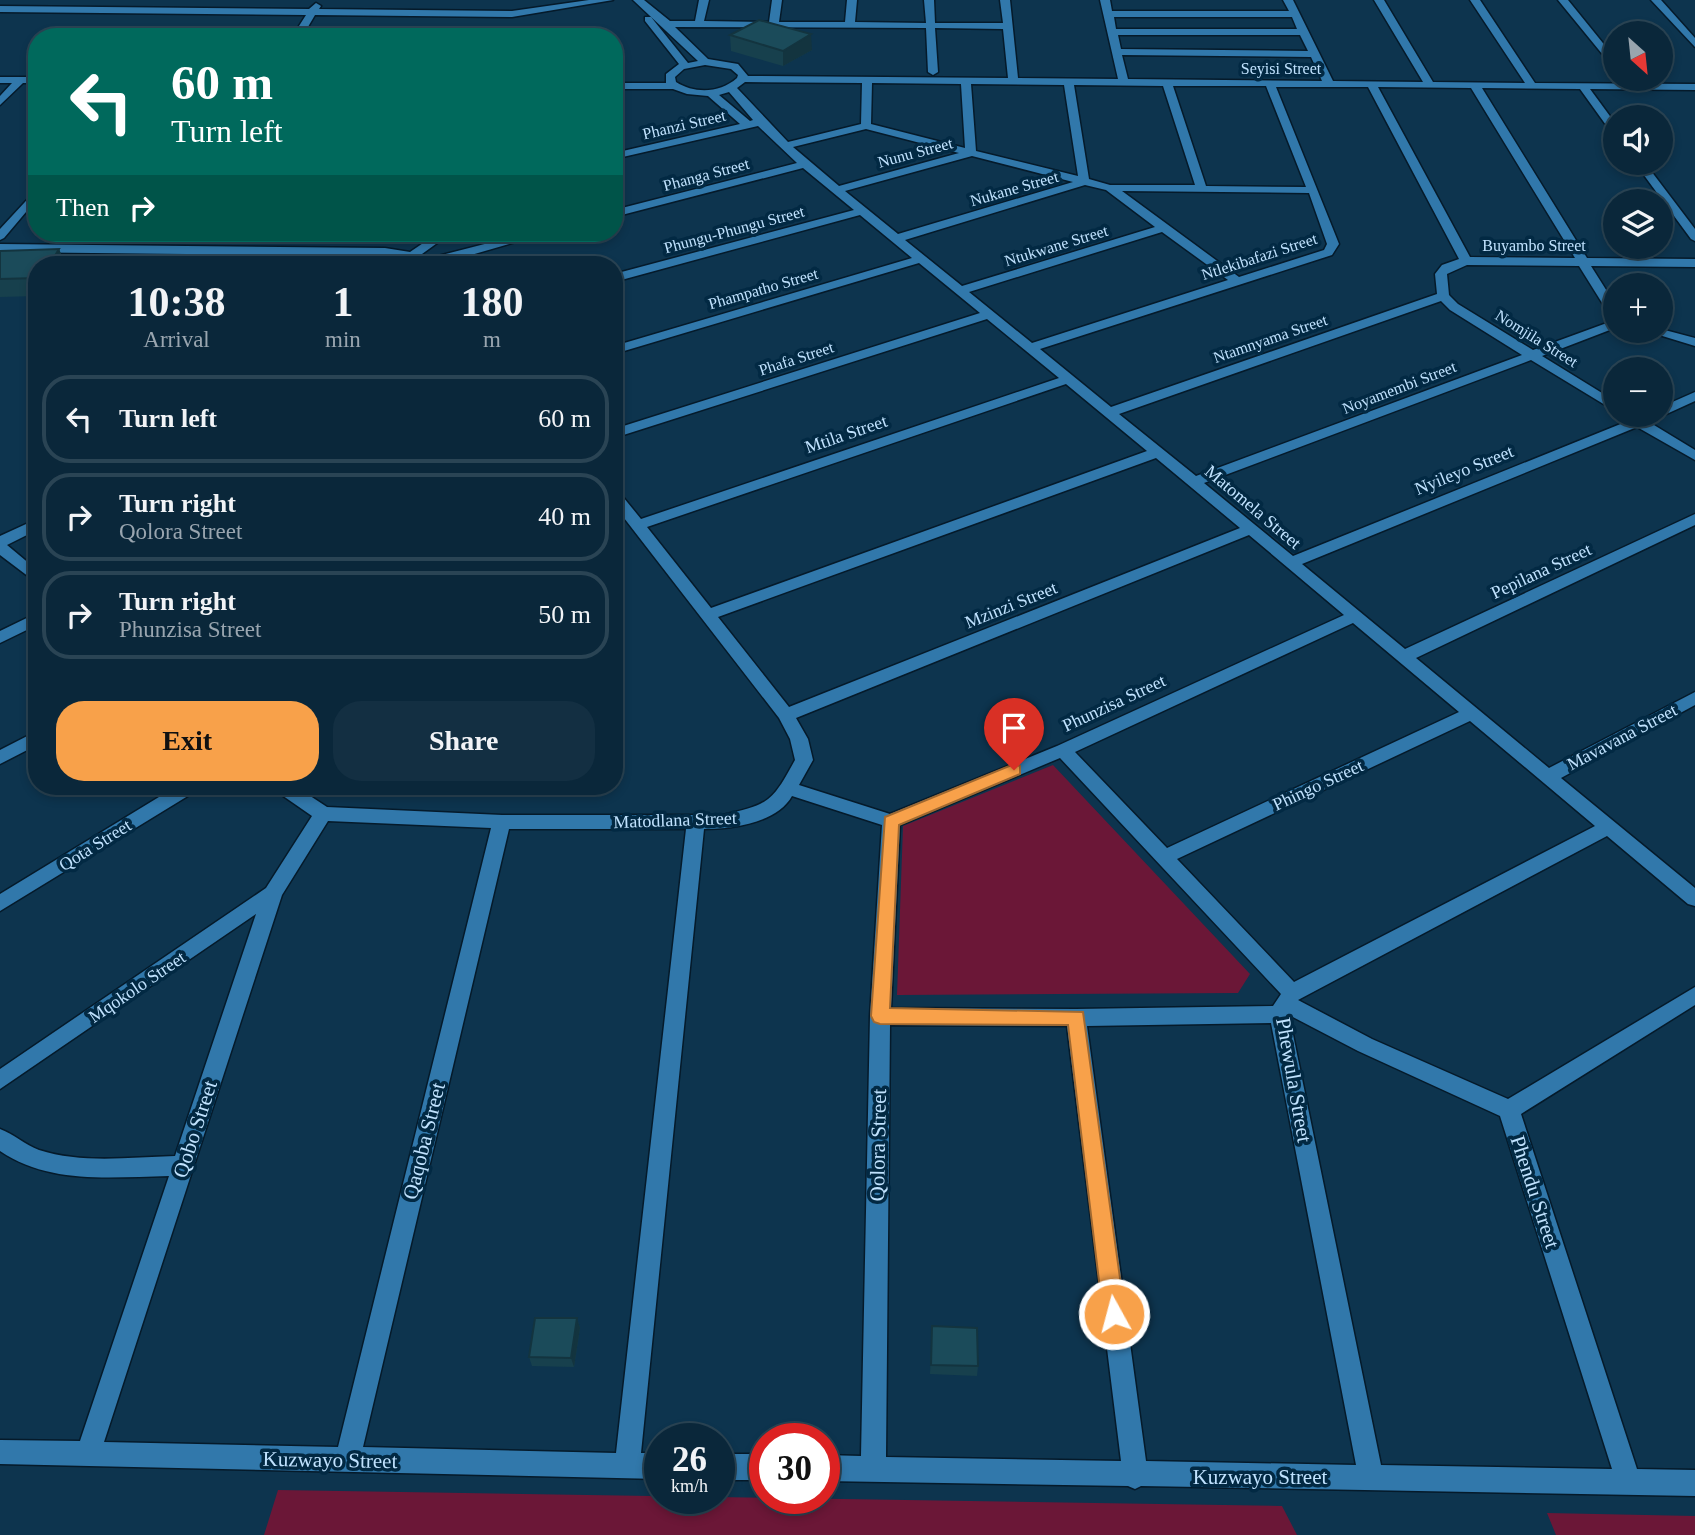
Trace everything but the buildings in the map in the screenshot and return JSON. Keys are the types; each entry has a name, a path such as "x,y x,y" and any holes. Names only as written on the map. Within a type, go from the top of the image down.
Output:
{"street":[{"path":"79,10 89,0"},
{"path":"155,11 165,0"},
{"path":"234,11 243,0"},
{"path":"303,28 320,0"},
{"path":"386,13 393,0"},
{"path":"466,13 473,0"},
{"path":"528,0 536,11"},
{"path":"0,9 466,13 536,11 608,0"},
{"path":"699,23 704,0"},
{"path":"774,23 777,0"},
{"path":"850,24 852,0"},
{"path":"929,0 933,72"},
{"path":"1005,0 1013,80"},
{"path":"1105,0 1124,83"},
{"path":"1288,0 1328,84"},
{"path":"1379,0 1429,84"},
{"path":"1475,0 1532,85"},
{"path":"1563,0 1603,49"},
{"path":"1656,0 1695,44"},
{"path":"641,4 667,24 705,62"},
{"path":"641,4 648,18 685,65"},
{"path":"1108,14 1295,14"},
{"path":"667,24 1009,26"},
{"path":"1113,32 1303,32"},
{"path":"1117,52 1312,54"},
{"path":"623,85 672,81 685,65 705,62"},
{"name":"Seyisi Street","path":"705,62 725,64 741,75 867,79 1124,83 1603,84"},
{"path":"623,78 672,81 685,90 709,92 731,88 741,75"},
{"path":"866,126 867,79"},
{"path":"0,80 28,80"},
{"path":"0,102 20,80"},
{"name":"Nunu Street","path":"836,190 971,153 966,80"},
{"name":"Nukane Street","path":"895,239 1084,182 1068,82"},
{"path":"1167,83 1202,190"},
{"name":"Ntlekibafazi Street","path":"1028,349 1328,251 1333,244 1332,236 1270,83"},
{"path":"1371,84 1466,261"},
{"path":"1474,84 1603,295"},
{"path":"1582,85 1603,114"},
{"name":"Seyisi Street","path":"1673,85 1695,87"},
{"name":"Matomela Street","path":"731,88 754,124"},
{"name":"Matomela Street","path":"709,92 784,146 1028,349 1194,482 1695,900"},
{"name":"Phanzi Street","path":"623,152 754,124"},
{"path":"784,146 866,126 1110,188 1313,190"},
{"name":"Phanga Street","path":"623,212 805,164"},
{"path":"1649,175 1695,237"},
{"path":"1110,188 1237,281"},
{"path":"0,236 28,203"},
{"name":"Phungu-Phungu Street","path":"623,276 862,211"},
{"name":"Ntukwane Street","path":"959,291 1163,228"},
{"path":"107,250 113,242"},
{"path":"230,250 235,242"},
{"path":"0,248 230,250 345,246 413,255 432,242"},
{"path":"458,256 509,242"},
{"name":"Phampatho Street","path":"623,346 921,259"},
{"name":"Buyambo Street","path":"1443,296 1441,274 1446,268 1466,261 1580,260 1695,264"},
{"name":"Nomjila Street","path":"1443,296 1454,307 1603,399"},
{"name":"Ntamnyama Street","path":"1108,413 1443,296"},
{"name":"Phafa Street","path":"623,431 988,314"},
{"name":"Noyamembi Street","path":"1194,482 1603,329"},
{"path":"1673,336 1695,342"},
{"name":"Mtila Street","path":"638,525 1066,380"},
{"path":"1673,407 1695,397"},
{"name":"Nyileyo Street","path":"1290,563 1612,427"},
{"path":"1648,427 1695,456"},
{"path":"706,616 1155,453"},
{"name":"Matodlana Street","path":"323,814 502,822 723,822 760,813 782,799 804,760 799,738 786,715 706,616 623,506"},
{"name":"Pepilana Street","path":"1403,657 1695,519"},
{"path":"28,529 0,544 28,570"},
{"name":"Mzinzi Street","path":"786,715 1249,530"},
{"name":"Phunzisa Street","path":"891,821 1063,750 1353,617"},
{"path":"0,638 28,623"},
{"name":"Mavavana Street","path":"1549,776 1695,698"},
{"name":"Phingo Street","path":"1167,856 1470,714"},
{"path":"0,758 28,742"},
{"path":"1063,750 1167,856 1285,1003 1365,1045 1508,1110 1695,995"},
{"path":"790,789 891,821"},
{"name":"Qota Street","path":"0,903 175,795"},
{"path":"295,795 323,814"},
{"name":"Qobo Street","path":"88,1454 273,893 323,814"},
{"name":"Qolora Street","path":"873,1469 880,1016 891,821"},
{"name":"Qaqoba Street","path":"347,1460 502,822"},
{"path":"627,1465 696,822"},
{"name":"Phewula Street","path":"1371,1478 1285,1003 1607,828"},
{"name":"Mqokolo Street","path":"0,1080 273,893"},
{"path":"880,1016 1076,1018 1285,1003"},
{"path":"1076,1018 1135,1476"},
{"name":"Phendu Street","path":"1508,1110 1629,1482"},
{"path":"0,1139 24,1154 50,1163 183,1166"},
{"name":"Kuzwayo Street","path":"0,1452 644,1466"},
{"name":"Kuzwayo Street","path":"840,1468 1135,1476 1695,1483"}],"shaded area":[{"path":"1053,765 1250,974 1238,993 897,995 903,826"},
{"path":"278,1490 644,1496 644,1514 735,1514 735,1497 749,1498 749,1514 840,1514 840,1499 1282,1506 1297,1535 264,1535"},
{"path":"1547,1513 1695,1516 1695,1535 1556,1535"}],"route":[{"path":"1014,770 891,821 880,1016 1076,1018 1114,1314"}]}
